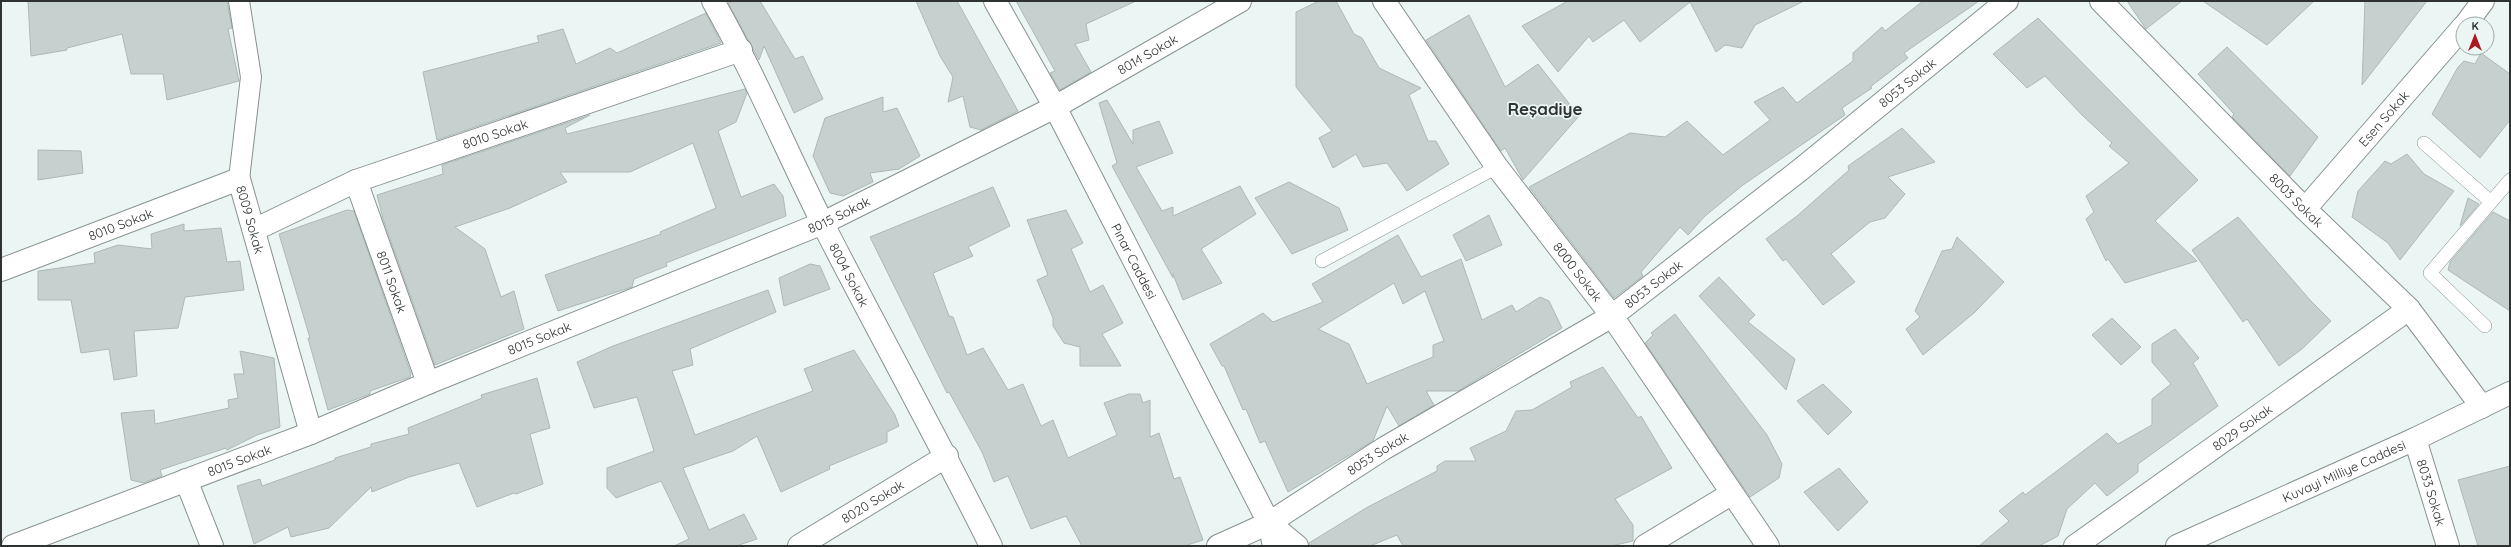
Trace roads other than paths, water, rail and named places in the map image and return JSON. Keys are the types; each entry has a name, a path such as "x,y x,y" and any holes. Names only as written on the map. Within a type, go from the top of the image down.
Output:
{"street":[{"name":"8009 Sokak","path":"239,1 251,77 239,179 311,433"},
{"name":"8004 Sokak","path":"713,1 741,50 823,224 947,456 991,546"},
{"name":"Pınar Caddesi","path":"995,1 1055,107 1269,523 1274,546"},
{"name":"8014 Sokak","path":"1055,107 1240,1"},
{"name":"8000 Sokak","path":"1384,1 1497,167 1612,316 1731,494 1768,546"},
{"name":"8053 Sokak","path":"1218,546 1269,523 1383,449 1612,316 1800,170 2007,1"},
{"path":"2472,16 2483,1"},
{"name":"8003 Sokak","path":"2109,3 2305,209 2409,309 2482,407"},
{"name":"Esen Sokak","path":"2305,209 2455,36"},
{"name":"8010 Sokak","path":"254,230 356,181 741,50"},
{"name":"8015 Sokak","path":"13,546 311,433 428,382 823,224 1055,107"},
{"name":"8010 Sokak","path":"1,270 239,179"},
{"name":"8011 Sokak","path":"356,181 428,382"},
{"name":"8029 Sokak","path":"2075,546 2409,309"},
{"name":"Kuvayi Milliye Caddesi","path":"2177,546 2416,439 2510,393"},
{"name":"8033 Sokak","path":"2416,439 2448,546"},
{"name":"8020 Sokak","path":"799,546 947,456"},
{"path":"186,480 212,546"},
{"path":"1645,546 1731,494"},
{"name":"Pınar Caddesi","path":"1269,523 1297,546"}],"lane":[{"path":"2424,143 2491,202"},
{"path":"1322,262 1497,167"},
{"path":"2486,326 2430,273 2510,180"}],"district":[{"name":"Reşadiye","path":"1545,109"}]}
